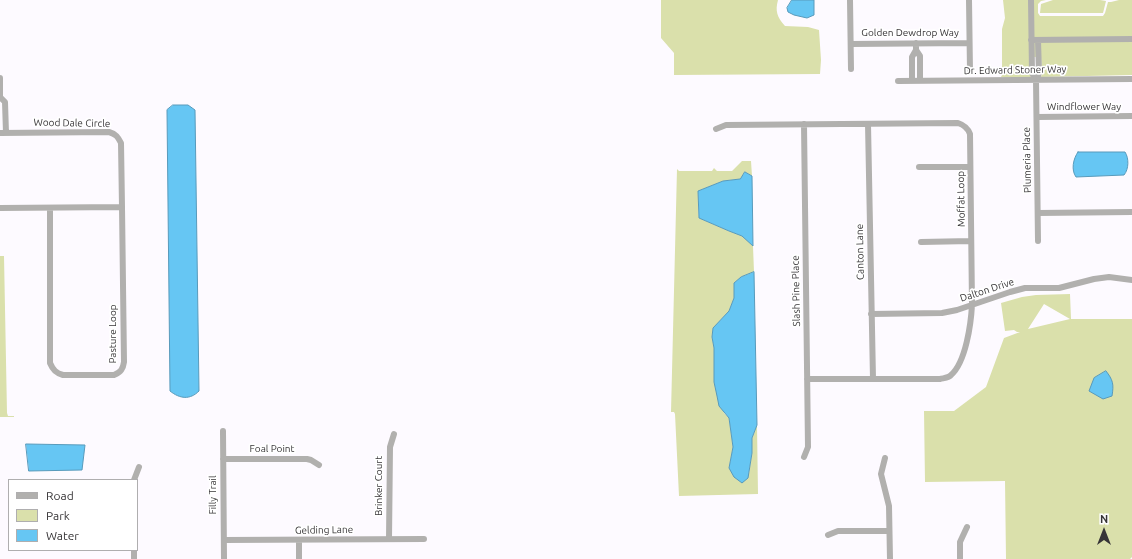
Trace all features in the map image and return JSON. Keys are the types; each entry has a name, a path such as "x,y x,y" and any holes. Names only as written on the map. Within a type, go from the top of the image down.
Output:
{"street":[{"path":"850,0 851,69"},
{"path":"969,0 970,71"},
{"path":"1031,0 1032,73 1036,80"},
{"path":"1031,40 1132,39"},
{"path":"1036,80 1039,73 1038,40"},
{"path":"912,81 912,57 916,50 916,43"},
{"name":"Golden Dewdrop Way","path":"851,44 969,43"},
{"path":"916,50 920,56 920,81"},
{"path":"912,60 920,59"},
{"path":"1032,60 1039,60"},
{"path":"912,67 920,67"},
{"path":"0,78 0,98 5,102 2,115 3,132"},
{"name":"Dr. Edward Stoner Way","path":"898,81 1132,79"},
{"name":"Plumeria Place","path":"1036,80 1038,241"},
{"name":"Windflower Way","path":"1037,117 1132,116"},
{"name":"Moffat Loop","path":"716,129 726,125 958,123 964,125 970,134 971,324 967,343 955,370 950,376 940,379 807,379"},
{"name":"Slash Pine Place","path":"804,124 808,447 804,457"},
{"name":"Canton Lane","path":"868,124 873,379"},
{"name":"Wood Dale Circle","path":"3,132 109,132 115,134 121,143 122,207"},
{"path":"919,167 970,166"},
{"path":"0,208 122,207"},
{"name":"Pasture Loop","path":"50,208 50,363 52,369 63,375 114,375 123,368 124,362 122,207"},
{"path":"1038,213 1132,212"},
{"path":"921,242 971,241"},
{"name":"Dalton Drive","path":"871,314 942,313 957,310 1025,288 1059,288 1094,279 1109,277 1132,280"},
{"name":"Filly Trail","path":"223,431 224,559"},
{"name":"Brinker Court","path":"389,539 390,447 394,434"},
{"path":"884,458 881,474 889,506 890,559"},
{"name":"Foal Point","path":"223,459 308,459 318,465"},
{"path":"134,479 139,467"},
{"path":"960,559 960,542 967,527"},
{"path":"828,535 838,531 889,531"},
{"name":"Gelding Lane","path":"224,540 424,539"},
{"path":"299,540 299,559"}],"green space":[{"path":"661,0 778,0 777,14 785,26 808,27 819,30 821,60 820,74 674,75 674,53 661,38"},
{"path":"1003,0 1046,0 1041,1 1038,4 1038,13 1040,16 1103,16 1108,2 1132,0 1132,75 1041,77 1041,57 1029,57 1029,73 1031,77 1001,77 1002,29 1005,18"},
{"path":"1053,0 1106,1 1103,13 1040,13 1041,4"},
{"path":"742,161 751,161 752,176 745,172 740,179 723,181 698,191 698,207 699,218 743,236 753,246 754,272 741,277 734,283 734,298 729,311 713,328 712,337 714,348 714,382 724,413 729,418 733,447 729,468 749,473 752,453 752,438 757,425 758,494 679,496 675,414 674,412 671,412 677,169 679,171 712,171 714,168 717,171 732,171"},
{"path":"0,256 4,256 7,413 8,416 14,417 0,417"},
{"path":"1070,294 1071,319 1132,319 1132,557 1130,559 1006,559 1005,481 925,482 924,411 954,411 986,387 1004,338 1020,332 1014,330 1005,331 1001,303 1036,295","holes":["1044,304 1070,319 1028,329"]}],"water":[{"path":"792,0 814,0 814,15 807,18 788,12 787,8"},
{"path":"173,105 188,105 195,110 199,391 189,397 177,396 170,391 167,110"},
{"path":"1078,152 1125,152 1128,160 1127,170 1124,175 1076,177 1074,174 1073,164"},
{"path":"745,172 752,176 753,246 742,236 699,218 698,191 723,181 740,179"},
{"path":"754,272 757,425 752,438 752,453 748,478 742,483 734,477 729,468 733,447 729,418 719,406 714,382 714,348 712,337 713,328 729,311 734,298 734,283 741,277"},
{"path":"1106,371 1113,385 1113,392 1112,396 1103,399 1089,391 1094,378"},
{"path":"26,444 85,445 82,470 29,471"}]}
